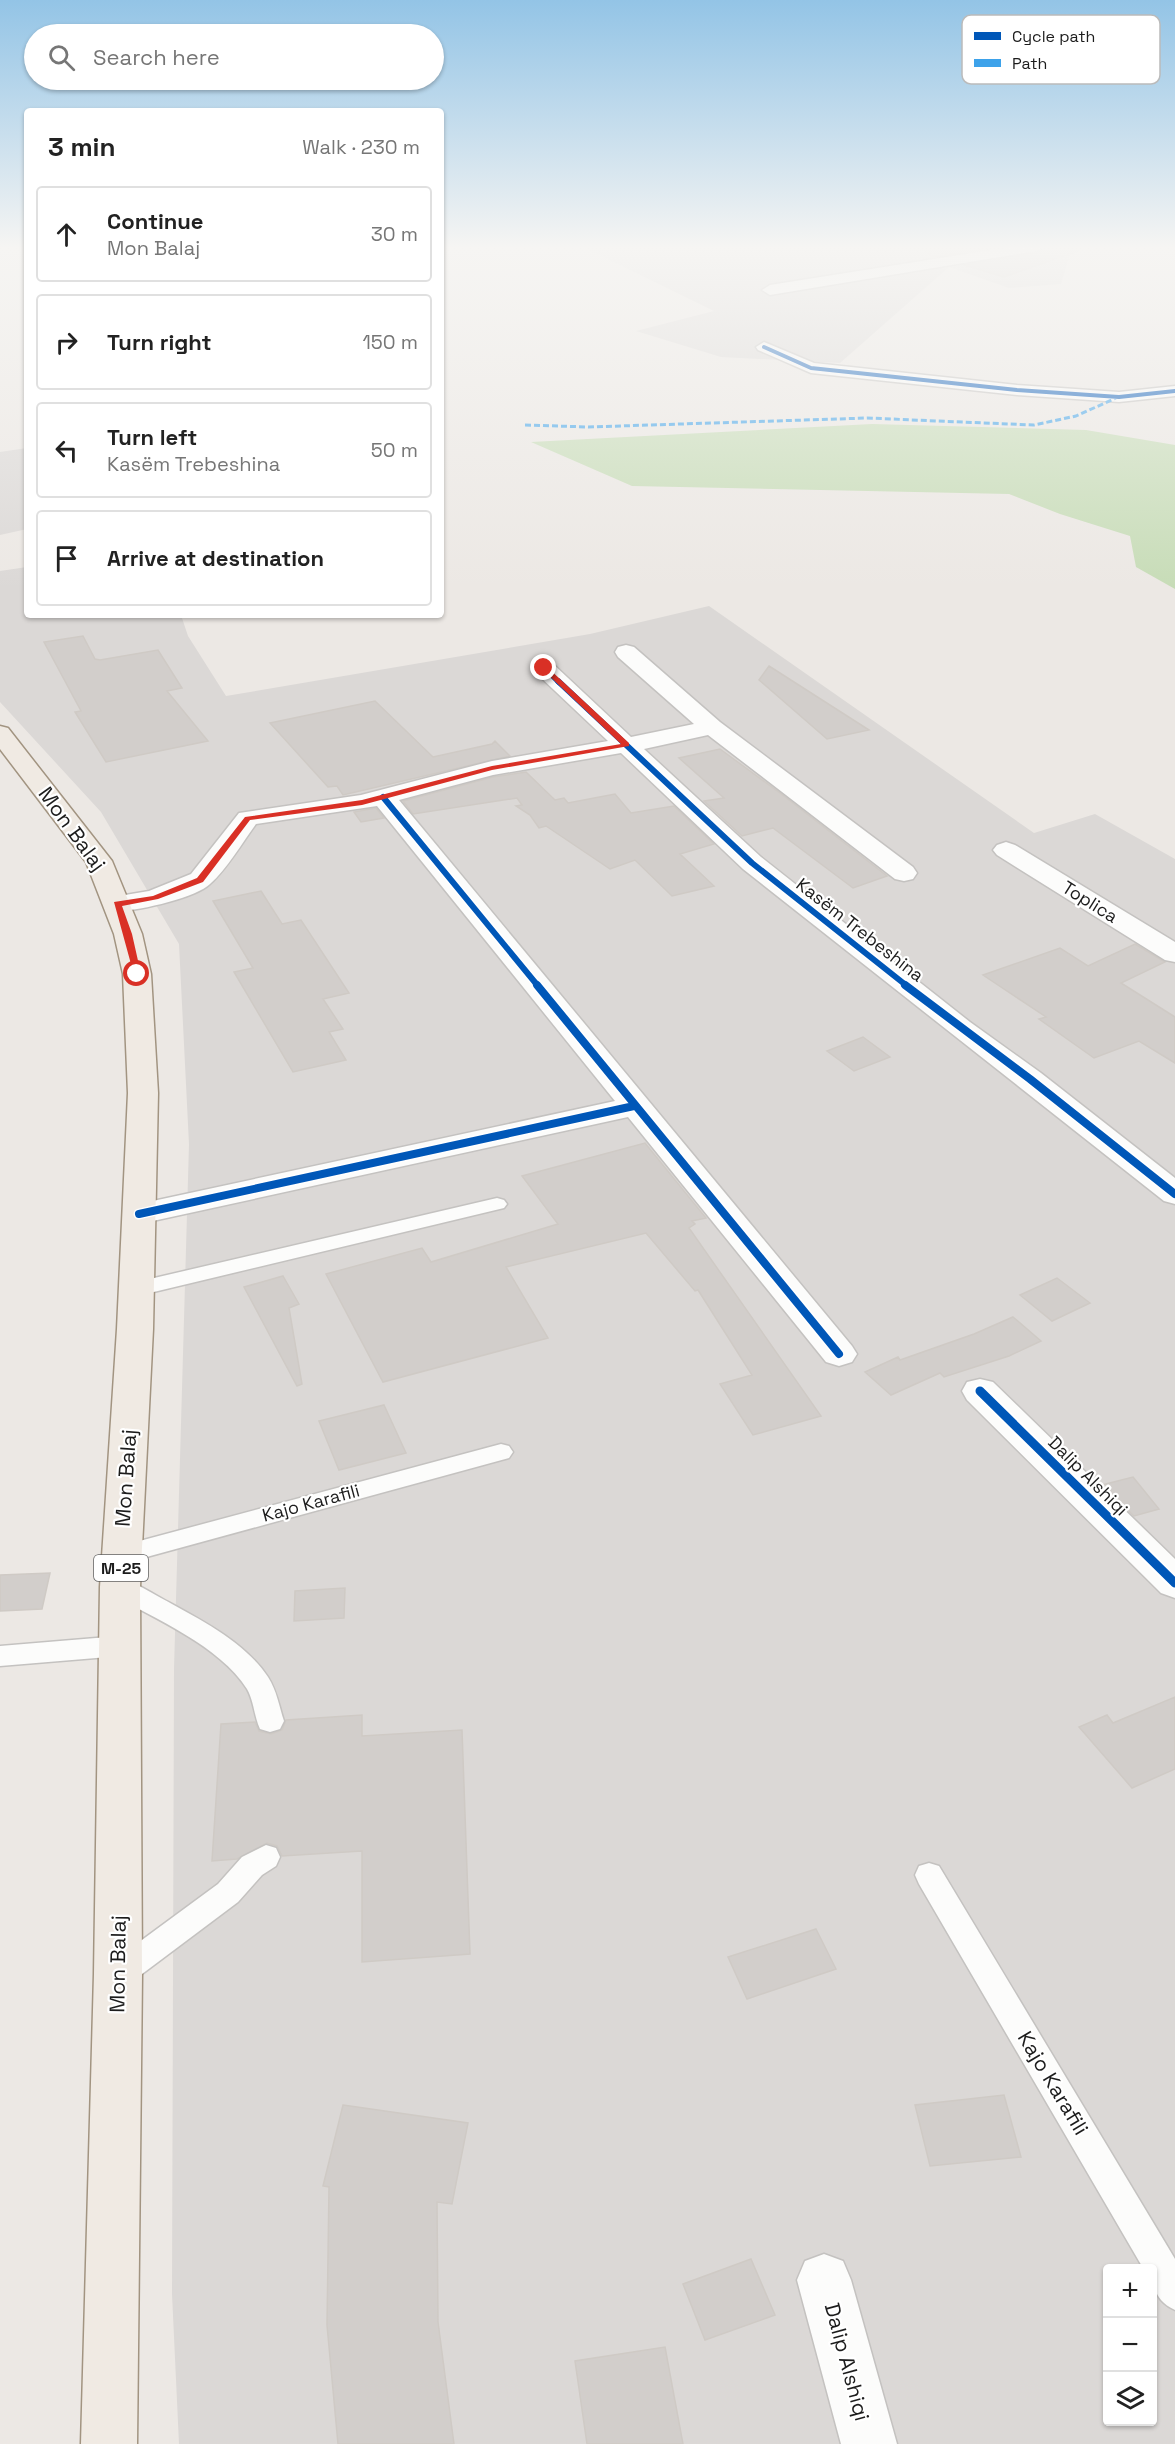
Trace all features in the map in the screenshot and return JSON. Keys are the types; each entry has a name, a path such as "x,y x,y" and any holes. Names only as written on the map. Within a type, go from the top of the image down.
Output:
{"main road":[{"name":"Mon Balaj","path":"0,733 99,861 128,934 137,974 143,1093 137,1289 121,1571 118,1974 109,2444"}],"street":[{"path":"795,361 811,368 1017,390 1119,397 1175,391"},
{"path":"626,652 712,727 904,873"},
{"name":"Kasëm Trebeshina","path":"544,668 752,863 1175,1194"},
{"path":"117,904 155,898 200,880 248,818 343,806 492,768 627,745 712,727"},
{"path":"383,797 839,1354"},
{"name":"Toplica","path":"1006,850 1175,954"},
{"path":"139,1214 634,1106"},
{"name":"Dalip Alshiqi","path":"980,1391 1175,1583"},
{"name":"Dalip Alshiqi","path":"824,2280 869,2444"}],"lane":[{"path":"137,1289 497,1204"},
{"name":"Kajo Karafili","path":"121,1571 501,1452"},
{"path":"121,1571 239,1661 260,1686 270,1721"},
{"path":"0,1656 120,1646"},
{"path":"118,1974 228,1893 252,1866 266,1857"},
{"name":"Kajo Karafili","path":"929,1875 1109,2176 1175,2293"}],"shaded area":[{"path":"801,361 842,361 840,363"},
{"path":"24,448 24,530 0,535 0,452"},
{"path":"24,567 24,618 182,618 188,636 226,696 590,634 709,606 1034,833 1095,814 1175,859 1175,2444 179,2444 172,2294 174,1669 189,1144 179,944 101,812 0,702 0,571"}],"green space":[{"path":"872,424 1086,430 1175,445 1175,589 1136,567 1130,536 1060,514 1009,494 632,486 531,442"}],"building":[{"path":"83,636 95,659 100,660 158,650 182,688 167,691 208,741 106,762 75,712 81,711 44,642"},
{"path":"769,666 869,730 827,739 759,680"},
{"path":"375,701 433,757 492,744 495,741 510,756 343,795 337,786 328,787 270,723"},
{"path":"720,749 887,876 853,888 773,828 742,836 704,801 724,798 679,758"},
{"path":"526,772 555,800 564,798 568,803 615,794 631,813 674,806 714,844 680,854 714,886 672,896 635,860 610,869 546,826 539,828 530,815 516,806 522,805 517,798 413,814 403,801 493,777"},
{"path":"376,808 384,818 361,822 354,812"},
{"path":"261,891 282,924 301,920 349,993 323,999 343,1029 329,1032 346,1060 293,1072 234,972 253,968 213,901"},
{"path":"1135,944 1165,962 1121,983 1175,1017 1175,1063 1139,1041 1094,1058 1039,1019 1046,1017 983,975 1060,948 1088,966"},
{"path":"863,1037 890,1057 854,1071 827,1051"},
{"path":"645,1143 706,1218 692,1221 695,1224 689,1228 821,1416 753,1435 720,1384 752,1375 698,1290 695,1291 646,1233 506,1267 548,1338 383,1382 326,1274 422,1248 431,1262 558,1224 522,1176"},
{"path":"283,1276 299,1304 289,1308 302,1384 297,1386 244,1287"},
{"path":"1057,1278 1090,1303 1052,1321 1020,1295"},
{"path":"1013,1317 1041,1341 1009,1356 944,1377 940,1373 891,1395 865,1372 898,1357 900,1360 974,1334"},
{"path":"384,1405 406,1453 339,1470 319,1421"},
{"path":"1133,1477 1159,1509 1134,1516 1102,1485"},
{"path":"50,1573 42,1609 0,1611 0,1575"},
{"path":"345,1588 344,1618 294,1621 295,1591"},
{"path":"1175,1697 1175,1769 1132,1788 1079,1727 1107,1715 1113,1723"},
{"path":"362,1715 362,1736 462,1730 470,1954 362,1962 362,1851 282,1856 277,1846 267,1843 237,1859 212,1861 221,1724 255,1722 259,1731 271,1734 282,1730 286,1720"},
{"path":"816,1929 836,1969 747,1999 728,1957"},
{"path":"1004,2095 1021,2157 930,2166 915,2105"},
{"path":"343,2105 468,2123 452,2204 437,2202 438,2322 454,2444 338,2444 327,2325 329,2187 323,2186"},
{"path":"751,2259 775,2315 705,2340 683,2284"},
{"path":"665,2347 683,2444 587,2444 575,2361"}],"marked path":[{"path":"525,425 588,427 867,418 1034,425 1076,416 1116,398"}],"cycle path":[{"path":"795,361 811,368 1017,390 1119,397 1175,391"},
{"path":"544,668 752,863 1175,1194"},
{"path":"383,797 839,1354"},
{"path":"139,1214 634,1106"},
{"path":"980,1391 1175,1583"}],"route":[{"path":"137,974 128,934 117,904 136,899 155,898 200,880 248,818 362,802 492,768 627,745 544,668"}]}
